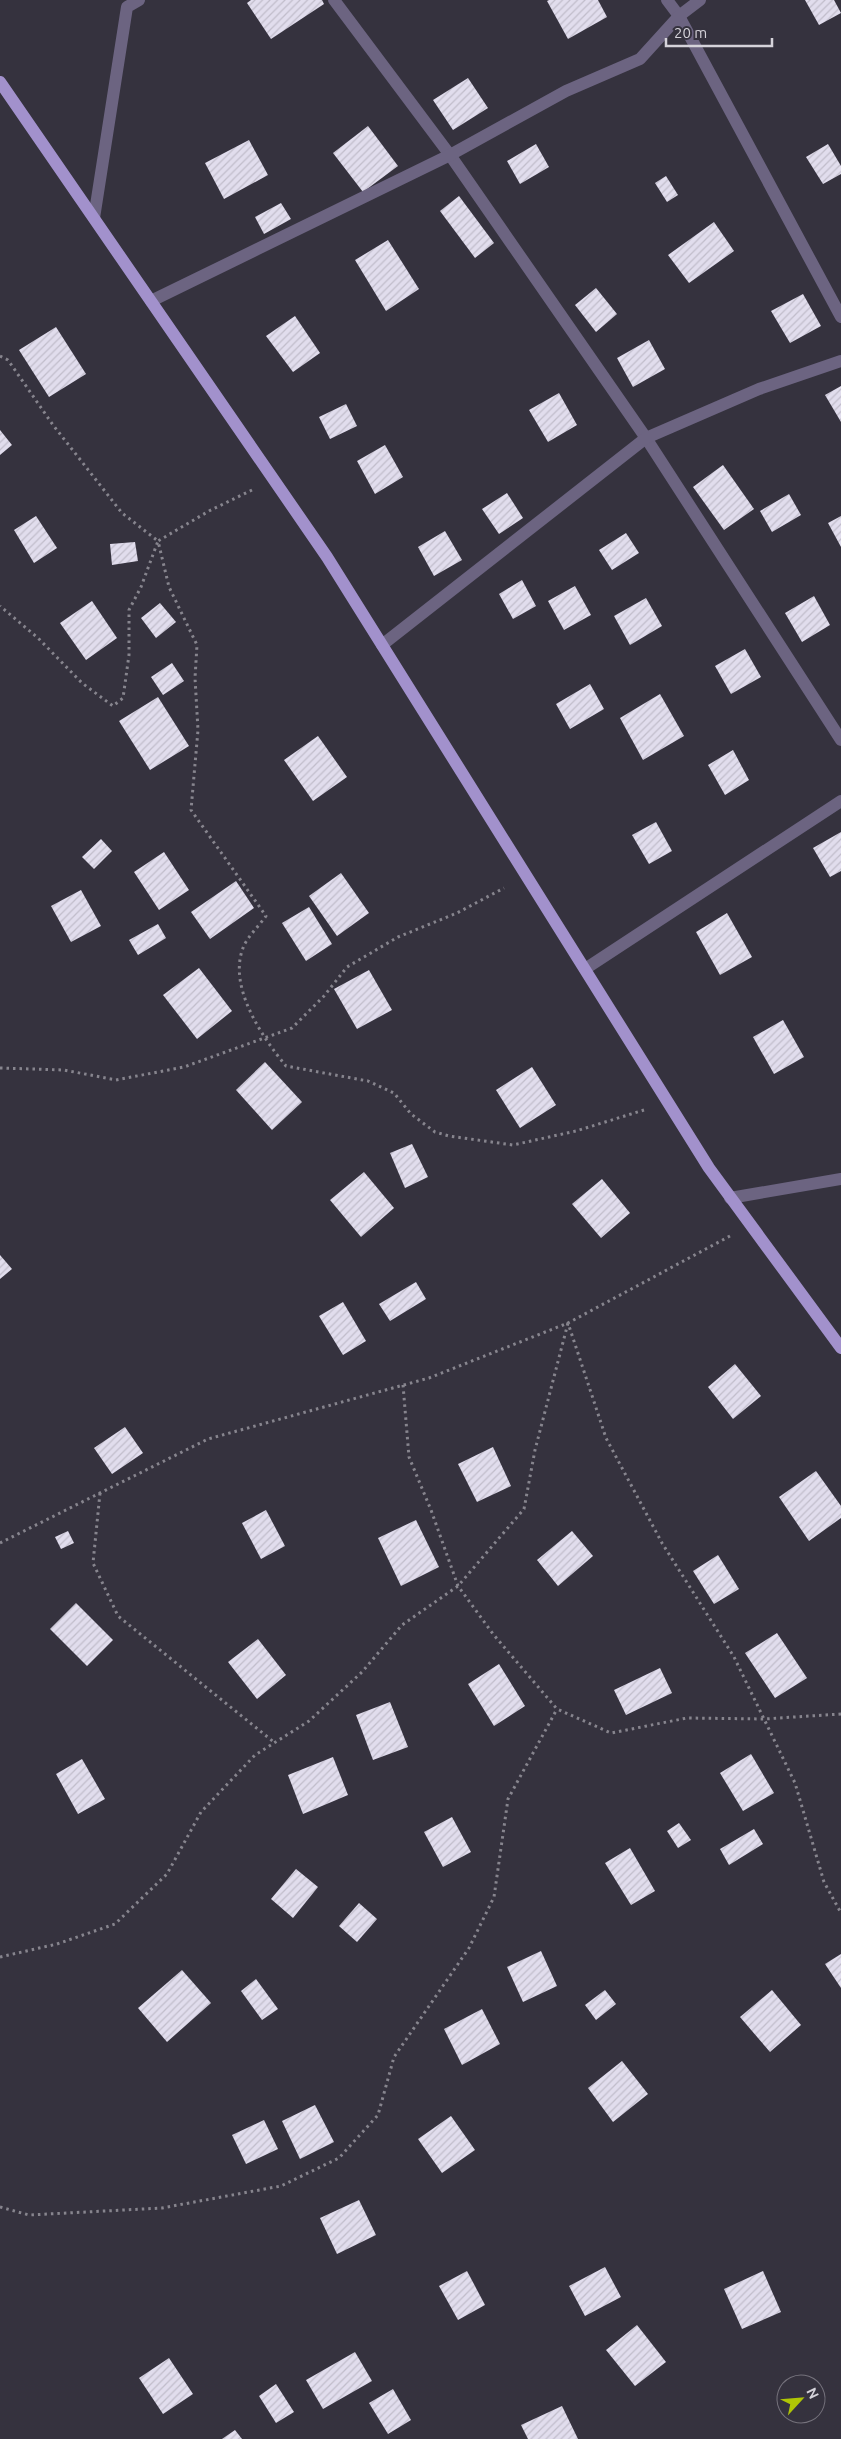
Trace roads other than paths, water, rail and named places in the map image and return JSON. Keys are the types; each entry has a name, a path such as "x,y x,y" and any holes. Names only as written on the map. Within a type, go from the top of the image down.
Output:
{"main road":[{"path":"0,82 327,557 708,1168 841,1348"}],"street":[{"path":"94,218 127,7 139,0"},
{"path":"334,0 450,156 646,438 841,740"},
{"path":"667,0 679,16 841,317"},
{"path":"151,301 450,156 566,91 640,59 679,16 700,0"},
{"path":"382,645 646,438 759,389 841,360"},
{"path":"585,969 841,801"},
{"path":"730,1198 841,1179"}]}
